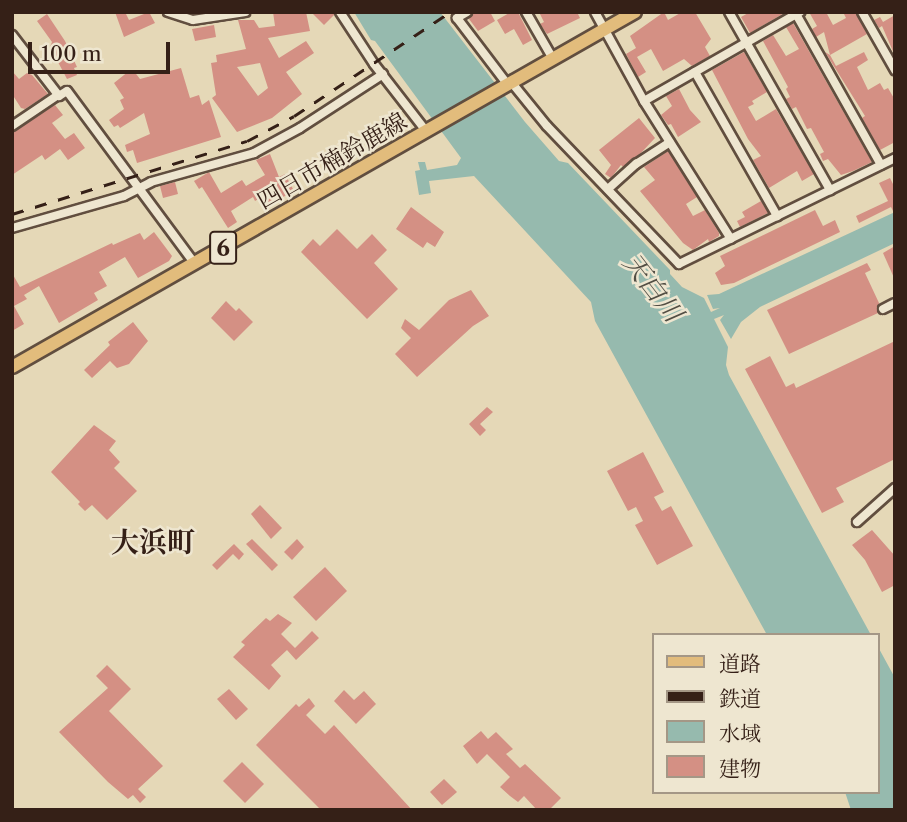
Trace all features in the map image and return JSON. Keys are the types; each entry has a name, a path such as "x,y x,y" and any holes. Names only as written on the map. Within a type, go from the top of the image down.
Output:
{"main road":[{"name":"四日市楠鈴鹿線","path":"12,367 635,12"}],"street":[{"path":"168,12 193,20 246,12"},
{"path":"340,12 383,74 429,130"},
{"path":"467,12 457,18 508,85 680,264 895,158"},
{"path":"526,12 553,59"},
{"path":"595,12 644,101 731,239"},
{"path":"729,12 830,190"},
{"path":"862,12 895,70"},
{"path":"644,101 798,13 881,165"},
{"path":"12,35 58,95"},
{"path":"695,72 777,216"},
{"path":"12,228 124,196 137,189 254,153 300,128 383,74"},
{"path":"12,126 67,91 195,264"},
{"path":"608,189 636,164 670,142"},
{"path":"883,309 895,303"},
{"path":"857,522 895,488"}],"water":[{"name":"天白川","path":"354,12 440,12 525,122 559,161 568,163 670,270 670,274 682,287 704,298 711,312 720,308 713,309 707,295 719,294 895,212 895,243 760,307 741,322 731,339 720,320 724,315 714,319 728,347 726,365 729,375 870,633 766,633 595,321 591,302 474,176 429,181 431,193 419,195 415,171 420,170 418,162 425,162 427,170 457,165 461,158 375,41 371,40"},
{"path":"879,649 895,678 895,810 851,810 846,794 879,794"}],"building":[{"path":"115,12 125,12 129,20 149,12 155,23 124,37"},
{"path":"273,12 306,12 310,31 268,38 279,58 306,41 314,53 286,72 302,94 272,118 237,132 212,98 216,95 211,63 217,62 216,55 246,49 238,20 254,20 259,28 275,26","holes":["260,63 268,88 258,96 237,67"]},
{"path":"311,12 334,12 334,15 324,25"},
{"path":"473,12 490,12 495,21 478,31 469,19"},
{"path":"511,12 518,12 532,40 523,45 514,29 505,34 497,20"},
{"path":"539,12 577,12 580,18 547,34 540,24 544,22"},
{"path":"664,12 668,20 682,12 695,12 711,39 705,47 710,56 692,66 684,59 663,71 651,49 637,57 646,72 638,77 626,54 636,48 630,36"},
{"path":"750,12 786,12 750,33 741,17"},
{"path":"809,12 826,12 833,25 846,18 843,12 856,12 867,34 830,55 824,32 816,37 812,29 817,26"},
{"path":"47,14 65,41 77,67 74,68 77,75 67,79 50,47 52,42 37,21"},
{"path":"895,15 895,56 882,26 879,28 874,20 880,17 883,22"},
{"path":"793,23 872,162 841,175 828,159 823,161 820,154 824,152 811,128 807,129 796,107 792,109 786,99 790,97 786,89 788,87 763,41 773,35 786,56 799,49 786,27"},
{"path":"214,25 216,37 195,41 192,29"},
{"path":"744,52 767,92 752,101 754,104 748,107 756,121 776,109 814,174 802,181 797,171 769,188 753,160 761,156 748,139 712,70"},
{"path":"825,52 836,66 864,52 868,60 857,67 868,90 880,83 884,90 888,88 895,100 895,142 880,150 862,118 865,116"},
{"path":"181,68 190,98 199,95 202,105 209,100 221,137 137,163 133,150 127,152 125,145 150,134 144,113 120,128 118,125 114,127 109,120 124,109 120,100 124,98 114,83 133,70 140,79"},
{"path":"12,71 19,79 27,73 32,75 48,94 25,109 21,108 12,94"},
{"path":"679,89 690,110 701,122 678,137 671,124 668,125 661,115 672,106 666,96"},
{"path":"55,105 63,115 52,123 65,139 74,133 85,148 68,160 60,149 45,160 42,155 12,175 12,132"},
{"path":"639,118 655,138 640,154 623,167 621,165 611,178 605,174 611,165 599,150"},
{"path":"668,151 697,197 686,204 693,216 705,210 719,233 719,236 709,242 708,239 693,250 683,243 640,191 655,180 644,167"},
{"path":"270,154 279,177 285,174 294,191 267,206 262,197 255,201 253,197 231,211 237,222 228,228 202,187 199,189 194,181 209,172 221,193 242,180 246,186 265,175 256,160"},
{"path":"890,178 895,188 895,215 891,207 859,223 856,216 888,201 879,183"},
{"path":"175,182 178,194 163,198 160,186"},
{"path":"761,201 768,213 740,227 737,221 745,217 742,212"},
{"path":"411,207 444,232 435,247 427,242 423,248 396,229"},
{"path":"815,210 823,226 835,220 840,232 734,283 721,285 715,273 725,266 720,256"},
{"path":"337,229 357,249 372,234 387,250 374,263 398,289 367,319 301,252 313,239 320,246"},
{"path":"154,232 172,256 169,261 138,278 125,257 99,272 107,286 94,293 98,300 59,323 39,286 24,295 27,299 14,306 24,324 12,331 12,273 20,287 112,243 113,245 140,233 144,240"},
{"path":"895,246 895,280 883,253"},
{"path":"867,263 871,270 865,273 879,303 878,313 789,354 767,310"},
{"path":"471,290 489,316 473,326 417,377 395,354 411,338 401,328 405,319 419,330 449,300"},
{"path":"226,301 236,311 239,308 253,322 234,341 211,318"},
{"path":"133,322 148,341 129,364 117,368 110,361 92,378 84,370 110,345 108,342"},
{"path":"895,341 895,459 836,488 844,502 822,513 745,369 770,356 786,387 794,383 796,388"},
{"path":"487,407 493,412 480,424 486,430 480,436 469,424"},
{"path":"94,425 116,441 109,450 120,462 114,468 137,491 107,520 92,505 85,511 78,504 80,502 51,472"},
{"path":"643,452 664,492 654,497 662,511 671,506 693,546 657,565 635,525 643,521 636,507 628,511 607,471"},
{"path":"260,505 282,528 271,539 251,514"},
{"path":"872,530 895,556 895,585 882,592 865,560 852,545"},
{"path":"252,539 278,565 272,571 246,544"},
{"path":"297,539 304,547 292,560 284,552"},
{"path":"234,544 244,554 239,560 233,554 217,570 212,565"},
{"path":"325,567 347,591 316,621 293,597"},
{"path":"278,614 292,623 281,634 295,648 312,631 319,638 296,660 287,650 271,665 281,676 269,690 233,657 245,645 241,642 266,618 270,621"},
{"path":"107,665 131,689 109,711 163,766 138,789 146,797 140,803 133,795 128,799 108,782 59,732 108,688 96,676"},
{"path":"229,689 248,709 236,720 217,699"},
{"path":"344,690 354,700 364,691 376,704 356,724 334,701"},
{"path":"309,698 315,706 306,715 325,734 334,725 412,810 321,810 256,745 296,704 299,707"},
{"path":"481,731 488,739 496,732 513,749 506,754 520,768 525,764 561,798 549,810 537,810 524,796 518,802 510,796 500,787 510,777 487,754 477,764 463,746"},
{"path":"242,762 264,784 245,803 223,781"},
{"path":"444,779 457,792 442,805 430,792"}],"railway":[{"path":"12,214 247,141 294,116 450,12"}],"district":[{"name":"大浜町","path":"153,542"}]}
